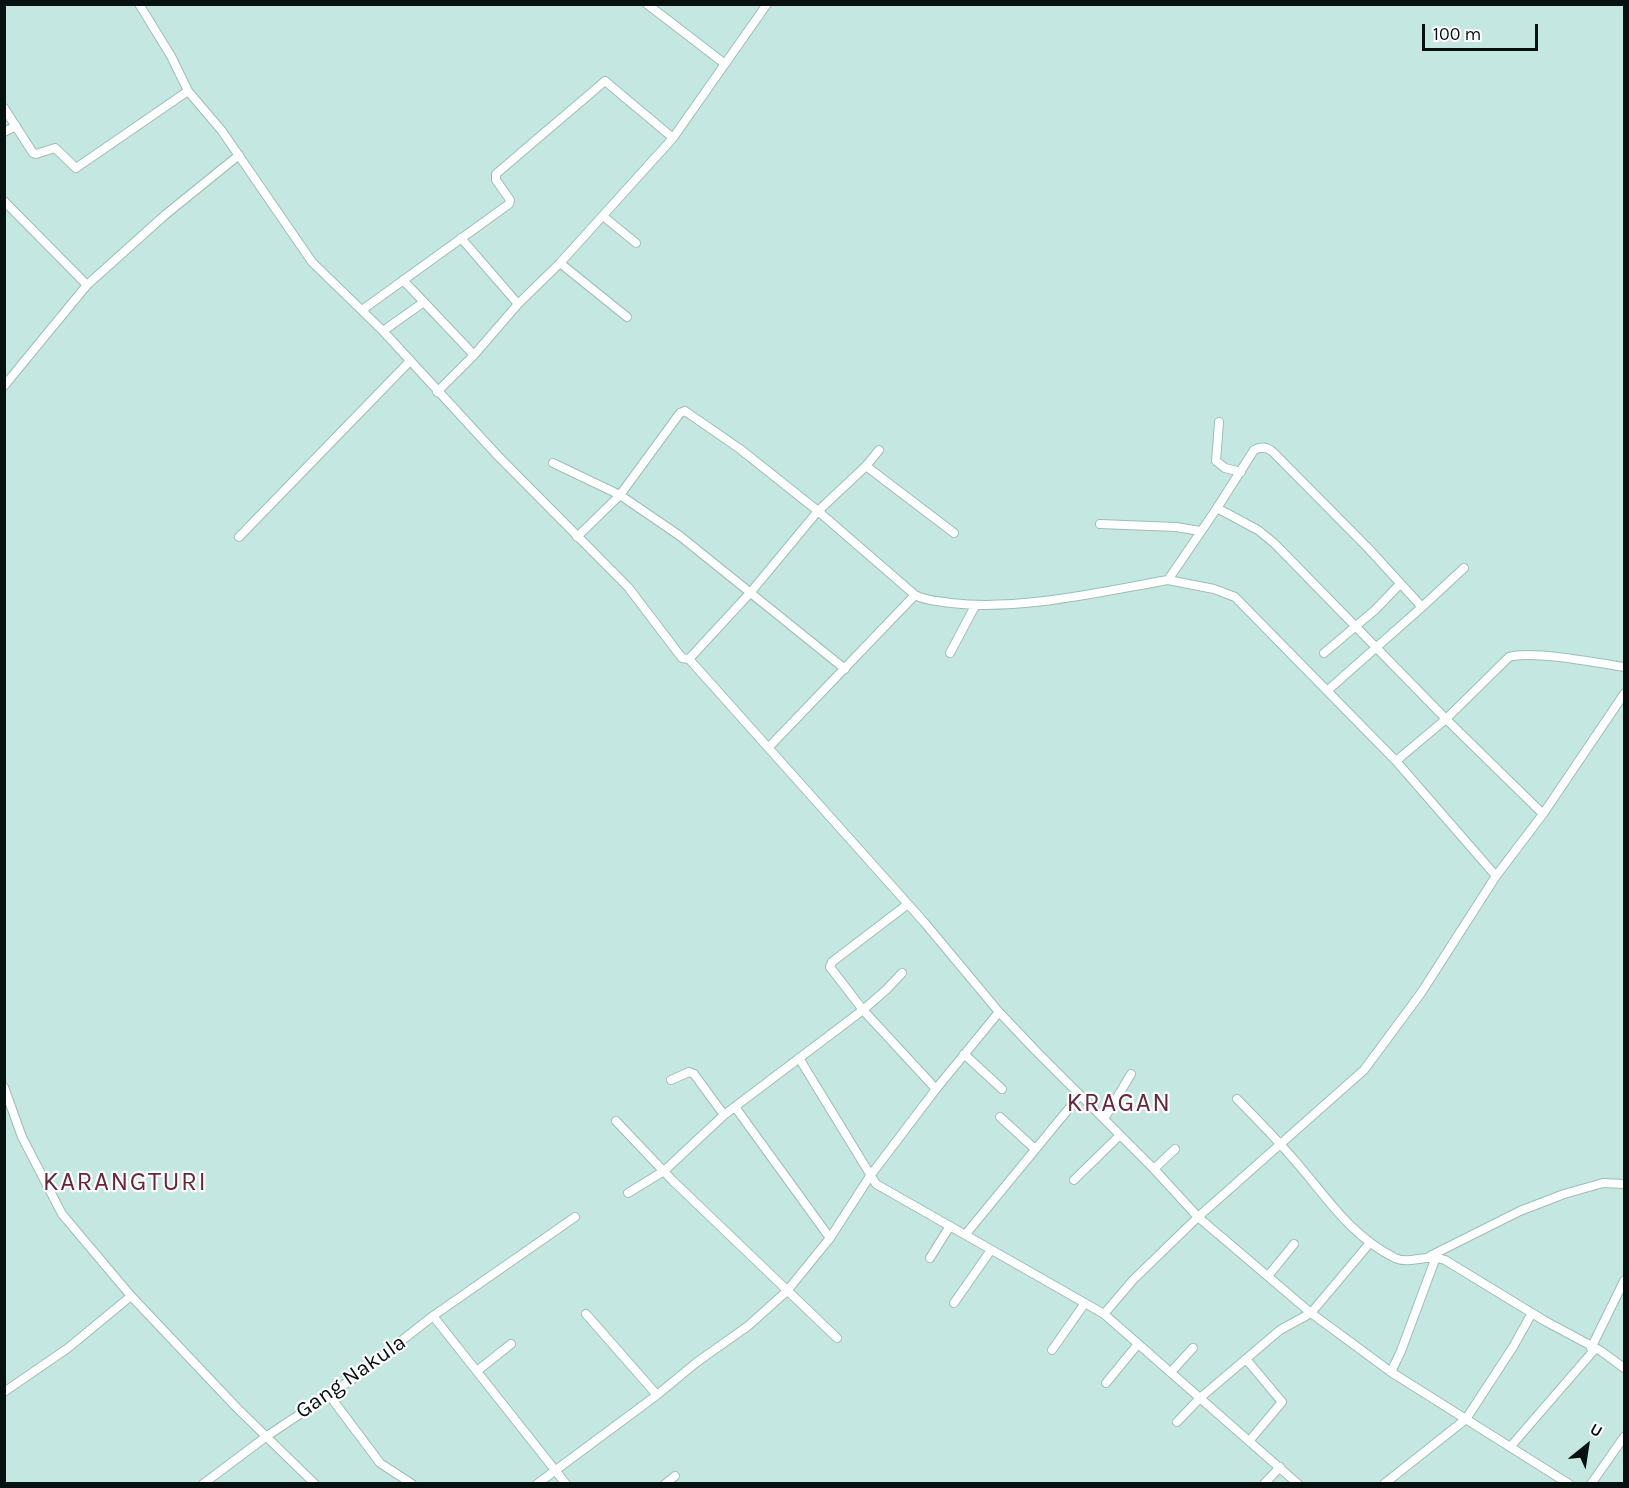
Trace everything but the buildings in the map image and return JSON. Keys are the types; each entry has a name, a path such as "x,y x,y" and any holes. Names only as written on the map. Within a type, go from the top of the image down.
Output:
{"street":[{"path":"139,4 171,56 188,91 239,154 312,262 383,331 437,392 628,587 682,658 688,659 768,747 908,904 999,1012 1154,1169 1198,1217 1311,1313 1391,1372 1569,1484"},
{"path":"647,4 725,64"},
{"path":"437,392 474,355 518,304 560,263 672,138 767,4"},
{"path":"362,310 510,202 496,180 496,174 605,81 672,138"},
{"path":"4,108 34,154 55,148 77,168 188,91"},
{"path":"4,132 16,126"},
{"path":"4,386 87,285 165,214 239,154"},
{"path":"4,201 87,285"},
{"path":"603,216 636,243"},
{"path":"461,238 518,304"},
{"path":"560,263 627,317"},
{"path":"403,280 474,355"},
{"path":"383,331 424,302"},
{"path":"239,537 410,361"},
{"path":"577,537 620,495 680,413 685,411 740,449 915,595 925,600 975,606 1022,603 1168,580 1214,589 1236,597 1396,761 1496,876"},
{"path":"1219,422 1216,461 1225,468 1240,472"},
{"path":"1168,580 1254,450 1259,447 1269,449 1368,548 1422,607"},
{"path":"688,659 750,593 818,512 866,466 879,450"},
{"path":"553,462 620,495 680,536 845,669"},
{"path":"866,466 954,533"},
{"path":"1217,508 1263,534 1543,814"},
{"path":"1100,524 1176,527 1200,531"},
{"path":"1328,690 1464,568"},
{"path":"1324,652 1356,627 1400,584"},
{"path":"768,747 915,595"},
{"path":"950,653 975,606"},
{"path":"1396,761 1446,719 1505,660 1514,655 1553,657 1624,667"},
{"path":"1104,1314 1133,1280 1198,1217 1364,1070 1421,993 1496,876 1543,814 1624,694"},
{"path":"908,904 830,964 831,970 863,1010 936,1089"},
{"path":"628,1193 664,1171 724,1115 863,1010 902,973"},
{"path":"537,1484 748,1326 788,1291 830,1238 870,1176 936,1089 999,1012"},
{"path":"964,1054 1002,1089"},
{"path":"799,1058 876,1184 1104,1314 1298,1484"},
{"path":"671,1080 688,1072 694,1074 724,1115"},
{"path":"1104,1119 1131,1074"},
{"path":"4,1087 22,1137 62,1214 131,1296 237,1408 315,1484"},
{"path":"965,1235 1080,1095"},
{"path":"1237,1099 1281,1145 1346,1223 1369,1244 1400,1260 1433,1257 1445,1260 1624,1368"},
{"path":"735,1107 830,1238"},
{"path":"1000,1117 1035,1149"},
{"path":"616,1121 664,1171 837,1338"},
{"path":"1074,1180 1120,1135"},
{"path":"1154,1169 1175,1149"},
{"path":"1391,1372 1401,1352 1433,1257 1520,1211 1564,1194 1603,1183 1624,1184"},
{"name":"Gang Nakula","path":"203,1484 267,1436 354,1378 433,1316 575,1217"},
{"path":"930,1258 950,1226"},
{"path":"1268,1276 1294,1244"},
{"path":"1177,1422 1200,1398 1280,1330 1311,1313 1369,1244"},
{"path":"954,1303 991,1250"},
{"path":"1510,1446 1593,1348 1624,1281"},
{"path":"4,1392 68,1348 131,1296"},
{"path":"1052,1350 1085,1303"},
{"path":"1384,1484 1466,1419 1513,1347 1532,1313"},
{"path":"586,1314 657,1395"},
{"path":"433,1316 566,1484"},
{"path":"477,1371 511,1344"},
{"path":"1106,1383 1138,1344"},
{"path":"1171,1372 1193,1348"},
{"path":"1246,1359 1282,1402 1250,1440"},
{"path":"328,1395 380,1463 412,1484"},
{"path":"1591,1484 1624,1437"},
{"path":"1264,1484 1280,1467"},
{"path":"665,1484 675,1476"}],"district":[{"name":"KRAGAN","path":"1119,1104"},
{"name":"KARANGTURI","path":"125,1183"}]}
